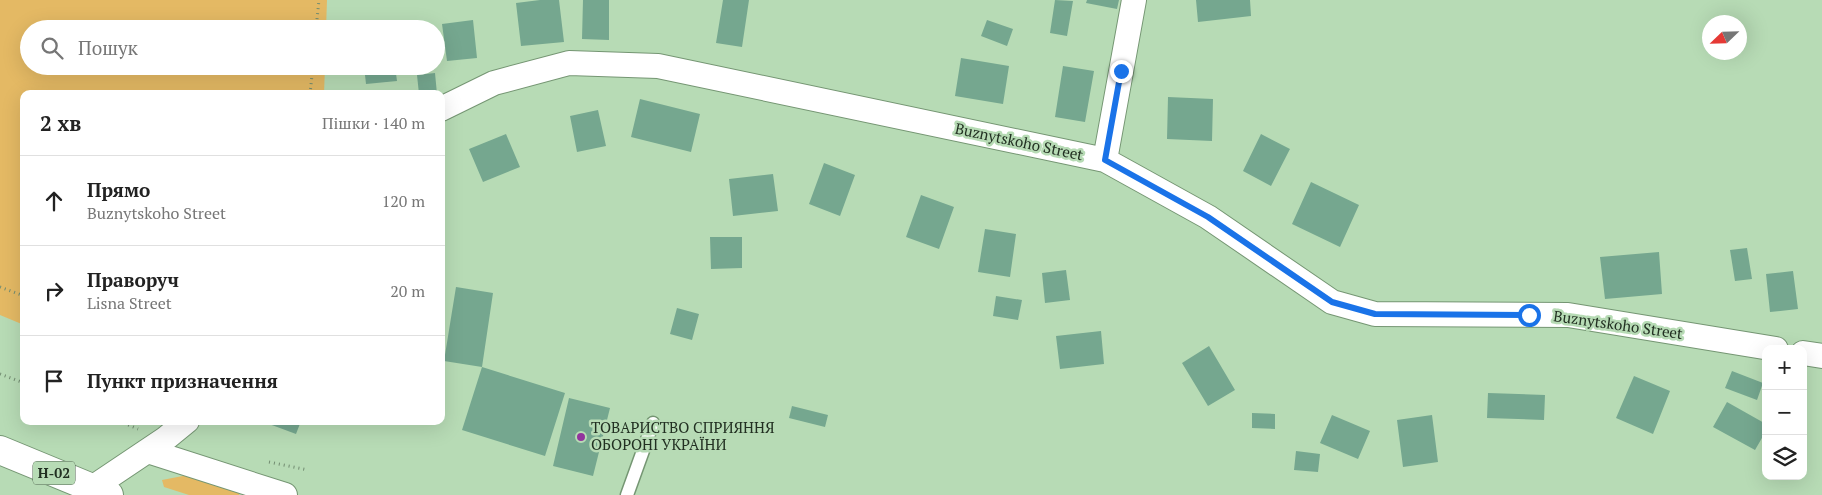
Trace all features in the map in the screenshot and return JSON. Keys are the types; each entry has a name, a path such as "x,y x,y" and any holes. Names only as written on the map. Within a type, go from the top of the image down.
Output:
{"main road":[{"name":"Н-02","path":"0,450 100,492"}],"street":[{"path":"1105,160 1134,0"},
{"name":"Buznytskoho Street","path":"445,107 494,83 569,63 658,66 1105,160 1208,217 1332,302 1375,314 1568,315 1762,347"},
{"path":"1807,354 1822,356"},
{"path":"100,492 148,450 182,425"},
{"path":"148,450 285,495"}],"lane":[{"path":"627,495 653,423"}],"path":[{"path":"317,20 319,0"},
{"path":"310,90 312,75"},
{"path":"0,287 20,294"},
{"path":"0,374 20,382"}],"shaded area":[{"path":"0,0 327,0 326,20 20,20 20,75 325,75 324,90 20,90 20,323 0,315"},
{"path":"193,474 248,474 239,495 189,495 164,487 162,480"}],"building":[{"path":"559,0 564,42 521,46 516,3"},
{"path":"583,0 609,0 609,40 582,39"},
{"path":"723,0 749,0 742,47 716,43"},
{"path":"1055,0 1073,1 1067,36 1050,33"},
{"path":"1087,0 1119,0 1117,9 1086,3"},
{"path":"1196,0 1250,0 1251,16 1198,22"},
{"path":"473,20 477,58 447,61 445,24"},
{"path":"987,20 1013,29 1007,46 981,36"},
{"path":"961,58 1009,66 1003,104 955,96"},
{"path":"1063,66 1094,71 1085,122 1055,117"},
{"path":"365,75 396,75 397,81 366,84"},
{"path":"417,75 435,75 437,90 419,90"},
{"path":"1168,97 1213,99 1212,141 1167,139"},
{"path":"640,99 700,114 691,152 631,137"},
{"path":"598,110 606,146 577,152 570,116"},
{"path":"506,134 520,167 483,182 469,149"},
{"path":"1261,134 1290,149 1271,186 1243,171"},
{"path":"824,163 855,175 840,216 809,204"},
{"path":"773,174 778,211 733,216 729,179"},
{"path":"1311,182 1359,205 1340,247 1292,224"},
{"path":"921,195 954,207 939,249 906,237"},
{"path":"985,229 1016,234 1010,277 978,272"},
{"path":"710,237 742,237 742,268 711,269"},
{"path":"1747,248 1752,279 1735,281 1730,250"},
{"path":"1659,252 1662,294 1605,299 1600,257"},
{"path":"1066,270 1070,300 1045,303 1042,273"},
{"path":"1793,271 1798,309 1770,312 1766,274"},
{"path":"456,287 493,293 482,367 445,361"},
{"path":"996,296 1022,300 1018,320 993,316"},
{"path":"677,308 699,314 692,340 670,334"},
{"path":"1101,331 1104,364 1060,369 1056,336"},
{"path":"1209,346 1235,390 1208,406 1182,363"},
{"path":"482,367 565,393 545,456 462,430"},
{"path":"1732,371 1762,383 1757,400 1725,388"},
{"path":"1634,376 1670,391 1653,434 1616,418"},
{"path":"1488,393 1545,395 1544,420 1487,418"},
{"name":"ТОВАРИСТВО СПРИЯННЯ ОБОРОНІ УКРАЇНИ","path":"569,398 610,408 593,476 553,466"},
{"path":"1727,402 1762,422 1762,438 1755,450 1713,427"},
{"path":"792,406 828,415 825,427 789,418"},
{"path":"1252,413 1275,414 1275,429 1252,428"},
{"path":"1332,415 1370,431 1358,459 1320,443"},
{"path":"1432,415 1438,462 1403,467 1397,420"},
{"path":"272,425 299,425 296,434"},
{"path":"1296,451 1320,454 1318,472 1294,470"}],"place":[{"name":"ТОВАРИСТВО СПРИЯННЯ ОБОРОНІ УКРАЇНИ","path":"581,437"}],"route":[{"path":"1121,71 1105,160 1208,217 1332,302 1375,314 1529,315"}]}
